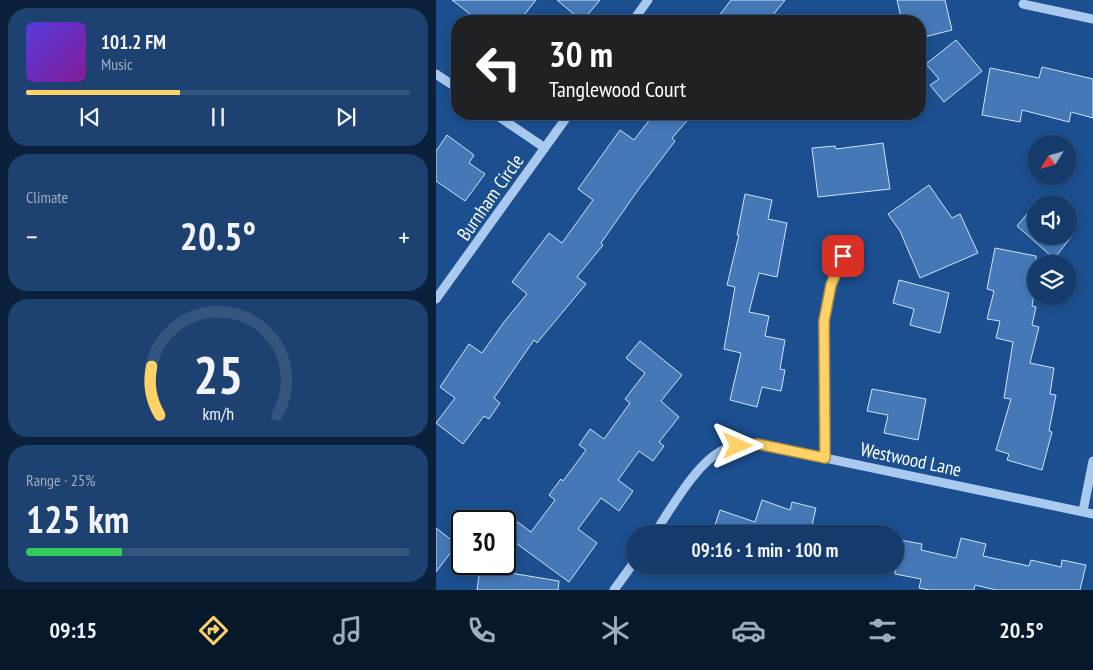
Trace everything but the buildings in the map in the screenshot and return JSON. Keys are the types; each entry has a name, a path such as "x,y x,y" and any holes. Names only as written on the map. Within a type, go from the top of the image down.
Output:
{"street":[{"path":"638,15 648,0"},
{"path":"1023,4 1093,19"},
{"path":"436,74 451,84"},
{"path":"504,120 545,148"},
{"name":"Burnham Circle","path":"436,299 564,120"},
{"path":"825,458 824,321 831,285 843,256"},
{"name":"Westwood Lane","path":"661,525 708,461 723,450 758,444 1093,514"},
{"path":"1083,512 1093,461"},
{"path":"614,590 626,573"}],"route":[{"path":"738,446 758,444 825,458 824,321 831,285 843,256"}]}
